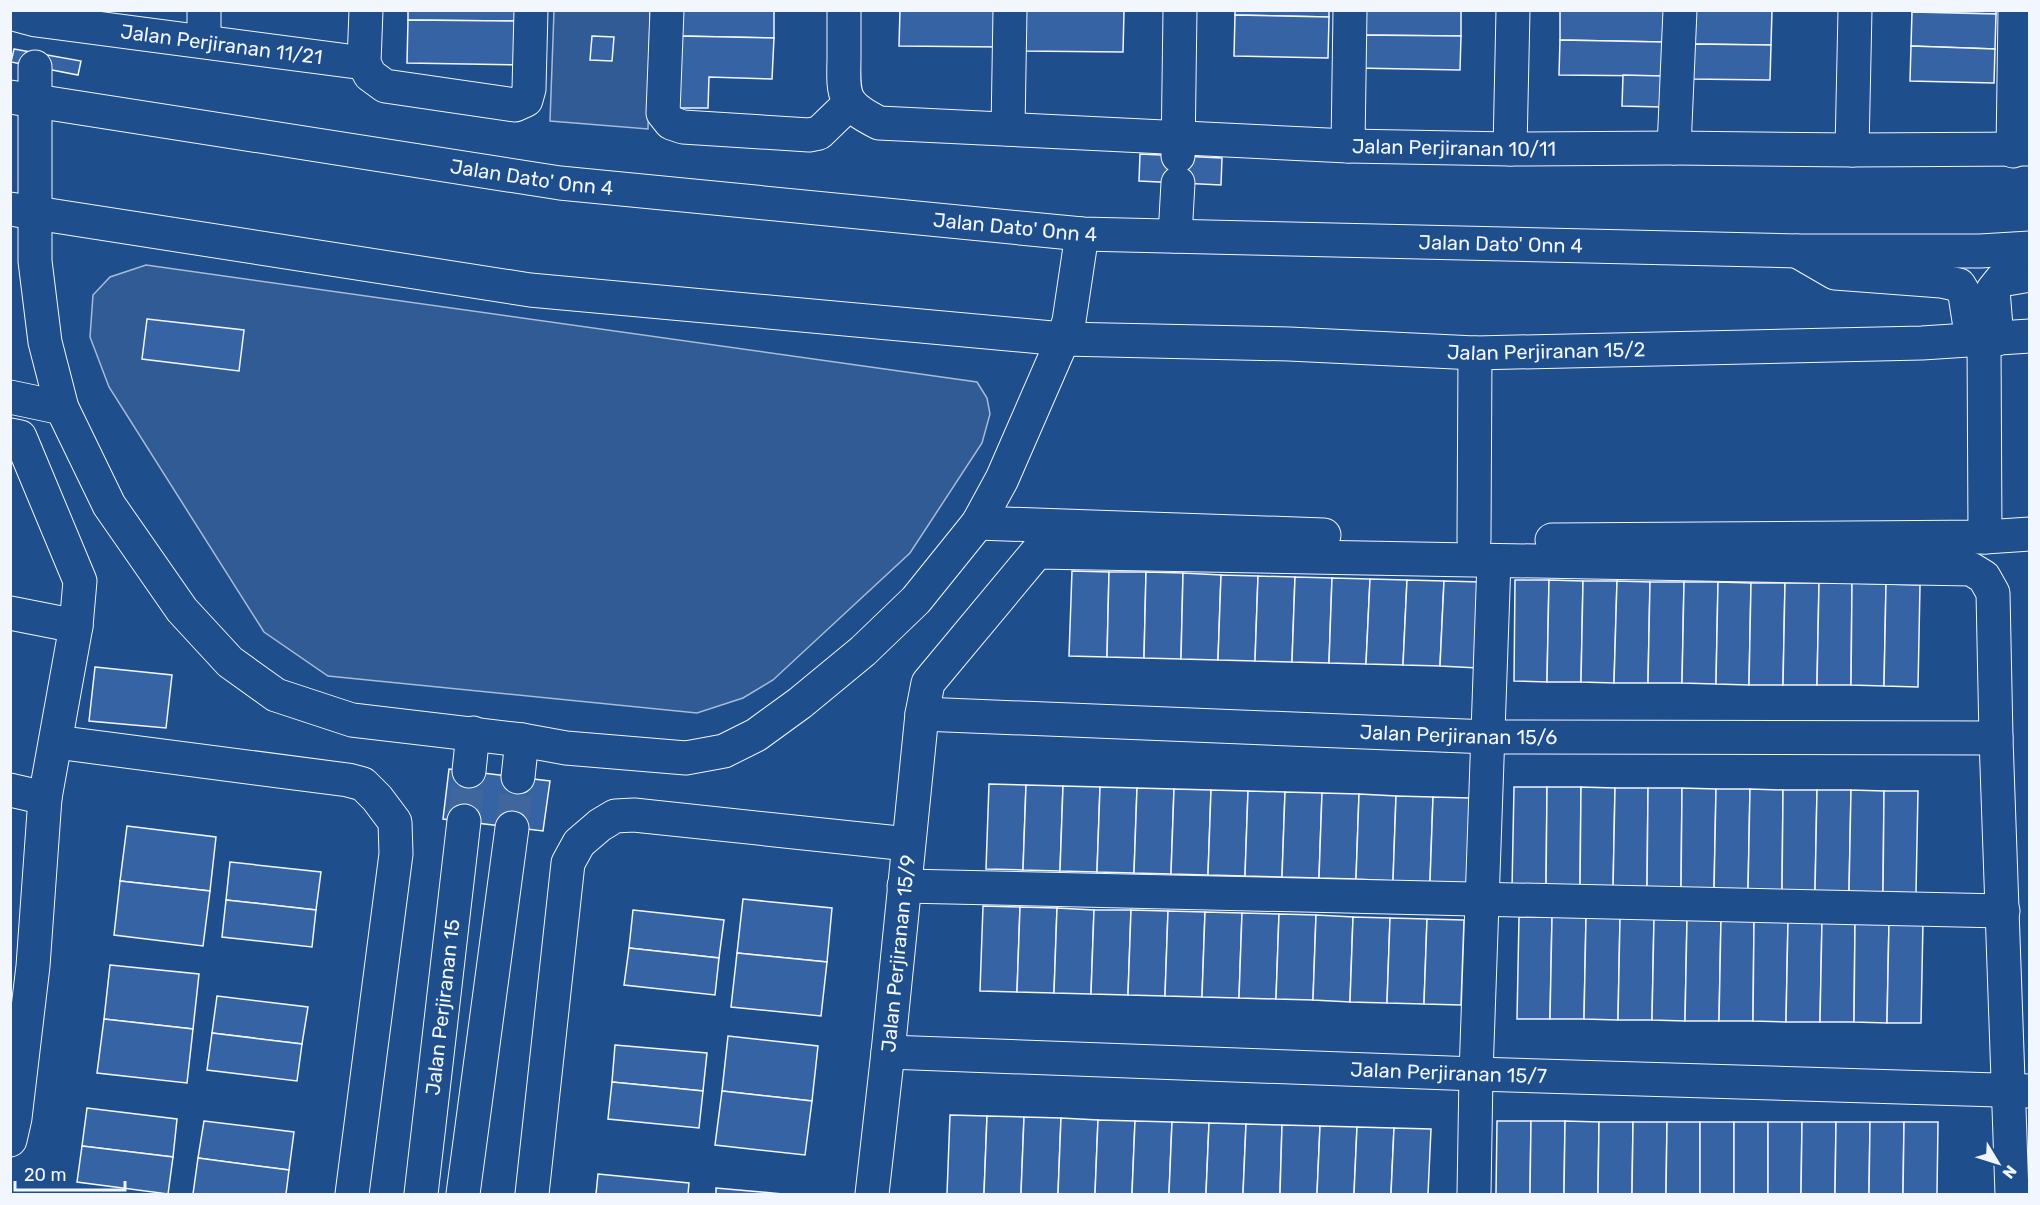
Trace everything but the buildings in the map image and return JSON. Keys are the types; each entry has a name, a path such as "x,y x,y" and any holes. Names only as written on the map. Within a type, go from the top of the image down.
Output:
{"street":[{"path":"366,10 364,63 370,75 385,86 515,105 526,100 528,89 531,10"},
{"path":"667,10 663,113 671,123 682,127 809,135 819,133 850,103 843,89 844,10"},
{"path":"1008,129 1010,10"},
{"path":"1175,236 1180,10"},
{"path":"1348,146 1350,10"},
{"path":"1510,149 1513,10"},
{"path":"1674,148 1680,10"},
{"path":"1852,150 1855,10"},
{"path":"2015,10 2021,150"},
{"path":"28,14 35,60 22,99 22,212 36,261 45,342 62,408 110,505 182,610 230,662 276,695 352,720 473,733 578,749 686,758 724,751 756,735 800,703 862,651 916,600 978,523 1002,479 1070,321 1082,234"},
{"name":"Jalan Perjiranan 11/21","path":"28,14 204,25 364,63"},
{"name":"Jalan Dato' Onn 4","path":"22,99 560,183 1082,234 1797,251 1980,251 2030,248"},
{"name":"Jalan Perjiranan 10/11","path":"850,103 862,114 879,123 1008,129 1178,159 1348,146 1510,149 2021,150"},
{"name":"Jalan Perjiranan 15/2","path":"22,212 530,290 1063,339 1289,344 1475,353 1922,343 2030,336"},
{"path":"1797,251 1834,273 1941,281 1959,285 1984,339"},
{"path":"1985,537 1984,339 1993,290 2001,280 2030,275"},
{"path":"1474,1194 1476,1074 1489,737 1484,550 1475,353"},
{"path":"10,398 62,408"},
{"path":"10,435 20,437 80,582 76,626 45,798 22,963 12,1125"},
{"path":"978,523 1484,550 1971,569 1984,577 1994,593 1996,738 2003,911 2020,1092 2012,1194"},
{"path":"1484,550 2030,534"},
{"name":"Jalan Perjiranan 15/9","path":"872,1194 922,714 928,683 1037,552 1484,550"},
{"path":"10,612 76,626"},
{"name":"Jalan Perjiranan 15/6","path":"922,714 1489,737 1996,738"},
{"path":"469,771 473,733"},
{"path":"518,777 522,740"},
{"path":"56,742 348,780 363,784 395,822 396,854 352,1194"},
{"path":"10,790 45,798"},
{"path":"532,1194 568,863 579,843 615,816 634,815 908,844"},
{"name":"Jalan Perjiranan 15","path":"421,1194 464,821"},
{"path":"462,1194 512,828"},
{"path":"904,886 2003,911"},
{"name":"Jalan Perjiranan 15/7","path":"888,1052 2020,1092"}],"shaded area":[{"path":"554,11 650,11 648,129 550,121"},
{"path":"146,265 977,382 987,398 990,414 982,443 910,553 773,680 743,698 697,713 328,676 264,632 109,387 90,337 93,295 110,277"}],"tunnel":[{"path":"464,821 469,771"},
{"path":"512,828 518,777"}]}
